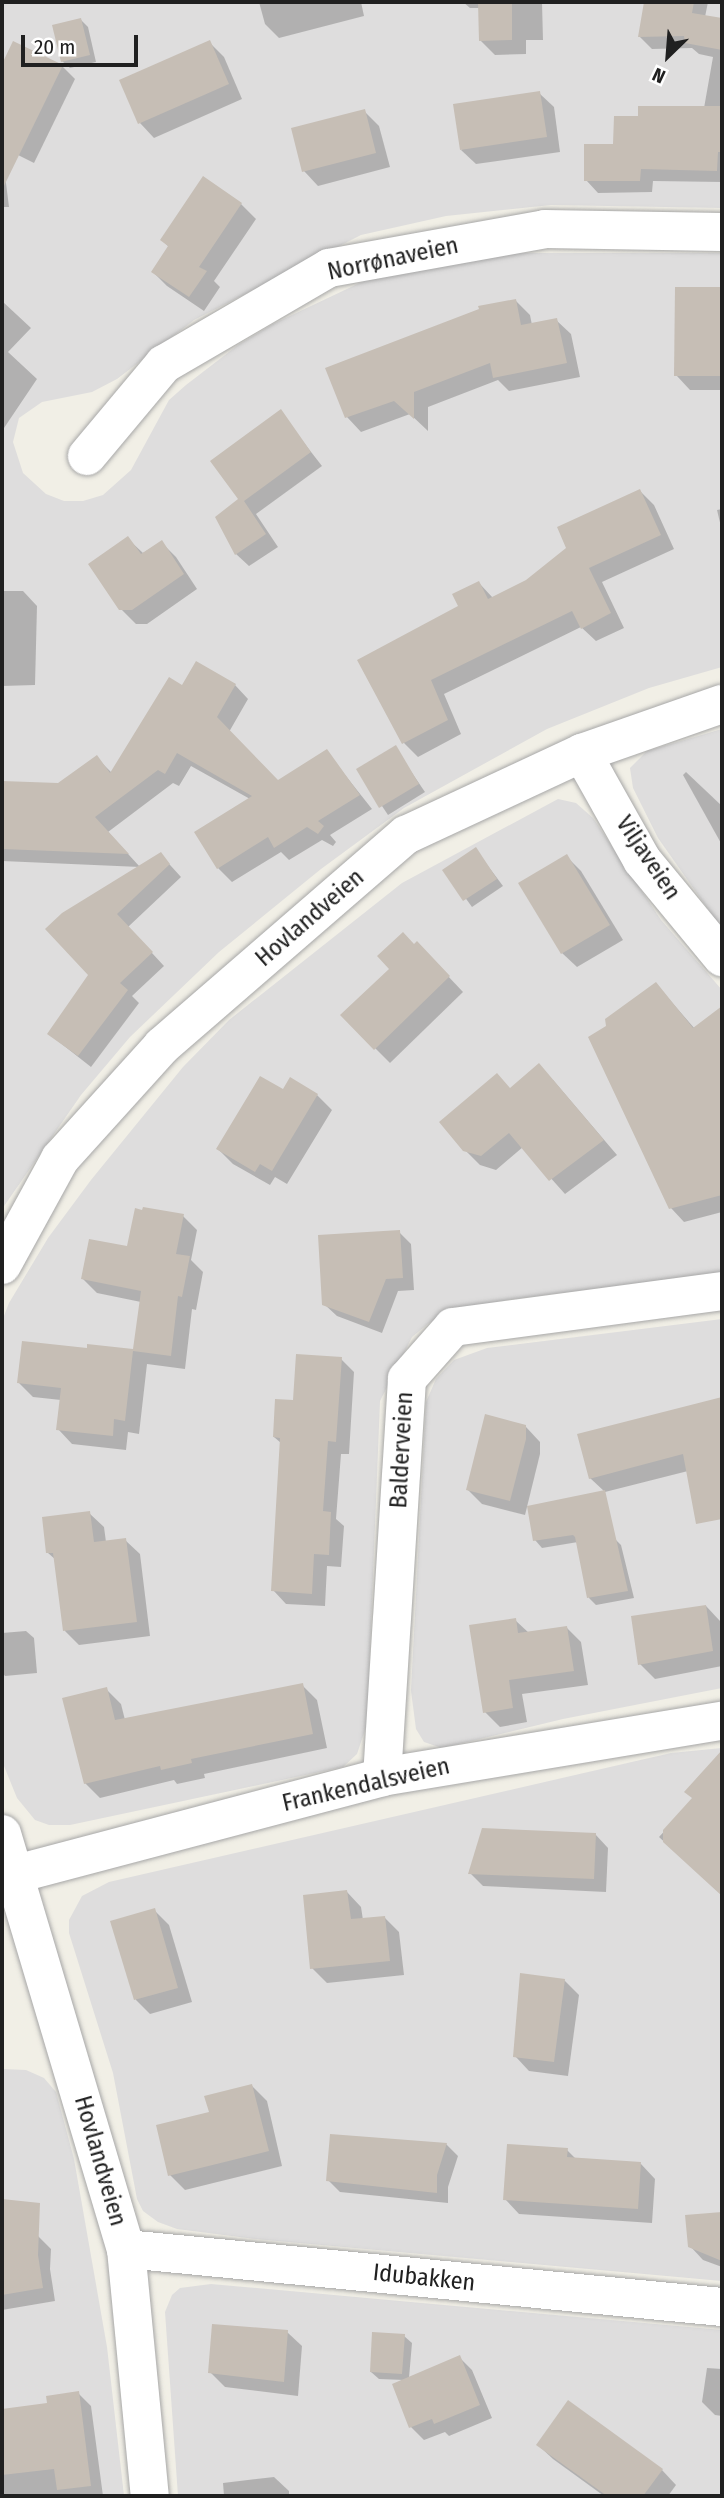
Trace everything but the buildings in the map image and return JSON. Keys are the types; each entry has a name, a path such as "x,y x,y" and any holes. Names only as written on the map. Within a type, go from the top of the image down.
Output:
{"street":[{"name":"Norrønaveien","path":"87,456 164,364 329,268 545,229 722,232"},
{"name":"Hovlandveien","path":"2,1265 61,1159 162,1046 406,835 582,753 722,705"},
{"name":"Viljaveien","path":"582,753 642,860 722,957"},
{"name":"Balderveien","path":"382,1777 407,1379 453,1328 722,1291"},
{"name":"Frankendalsveien","path":"16,1874 382,1777 722,1721"},
{"name":"Hovlandveien","path":"2,1834 126,2249 150,2496"},
{"name":"Idubakken","path":"126,2249 722,2307"}],"shaded area":[{"path":"2,2 722,2 722,208 551,205 446,216 361,235 194,320 117,379 92,392 42,402 19,418 13,442 23,473 46,494 64,501 83,501 103,495 131,470 169,400 186,385 238,345 273,324 368,279 515,253 722,253 722,667 649,688 547,729 404,808 321,869 219,952 130,1037 81,1095 2,1209"},
{"path":"722,729 722,929 658,838 633,788 630,768 647,751"},
{"path":"558,799 576,803 593,818 661,920 722,990 722,1273 507,1300 458,1310 429,1323 412,1337 380,1401 367,1724 357,1754 343,1767 70,1825 49,1825 35,1820 17,1798 2,1761 2,1321 9,1303 48,1238 91,1180 183,1067 229,1020 402,883"},
{"path":"722,1319 722,1688 563,1719 442,1748 424,1742 416,1729 411,1691 426,1402 436,1379 454,1360 487,1348"},
{"path":"722,1748 722,2281 255,2239 177,2229 158,2222 143,2211 137,2199 113,2073 69,1933 69,1920 82,1896 109,1882 671,1753"},
{"path":"2,2069 26,2070 44,2078 56,2092 74,2159 107,2347 124,2496 2,2496"},
{"path":"211,2284 722,2330 722,2496 178,2496 165,2312 172,2295 180,2288"}]}
